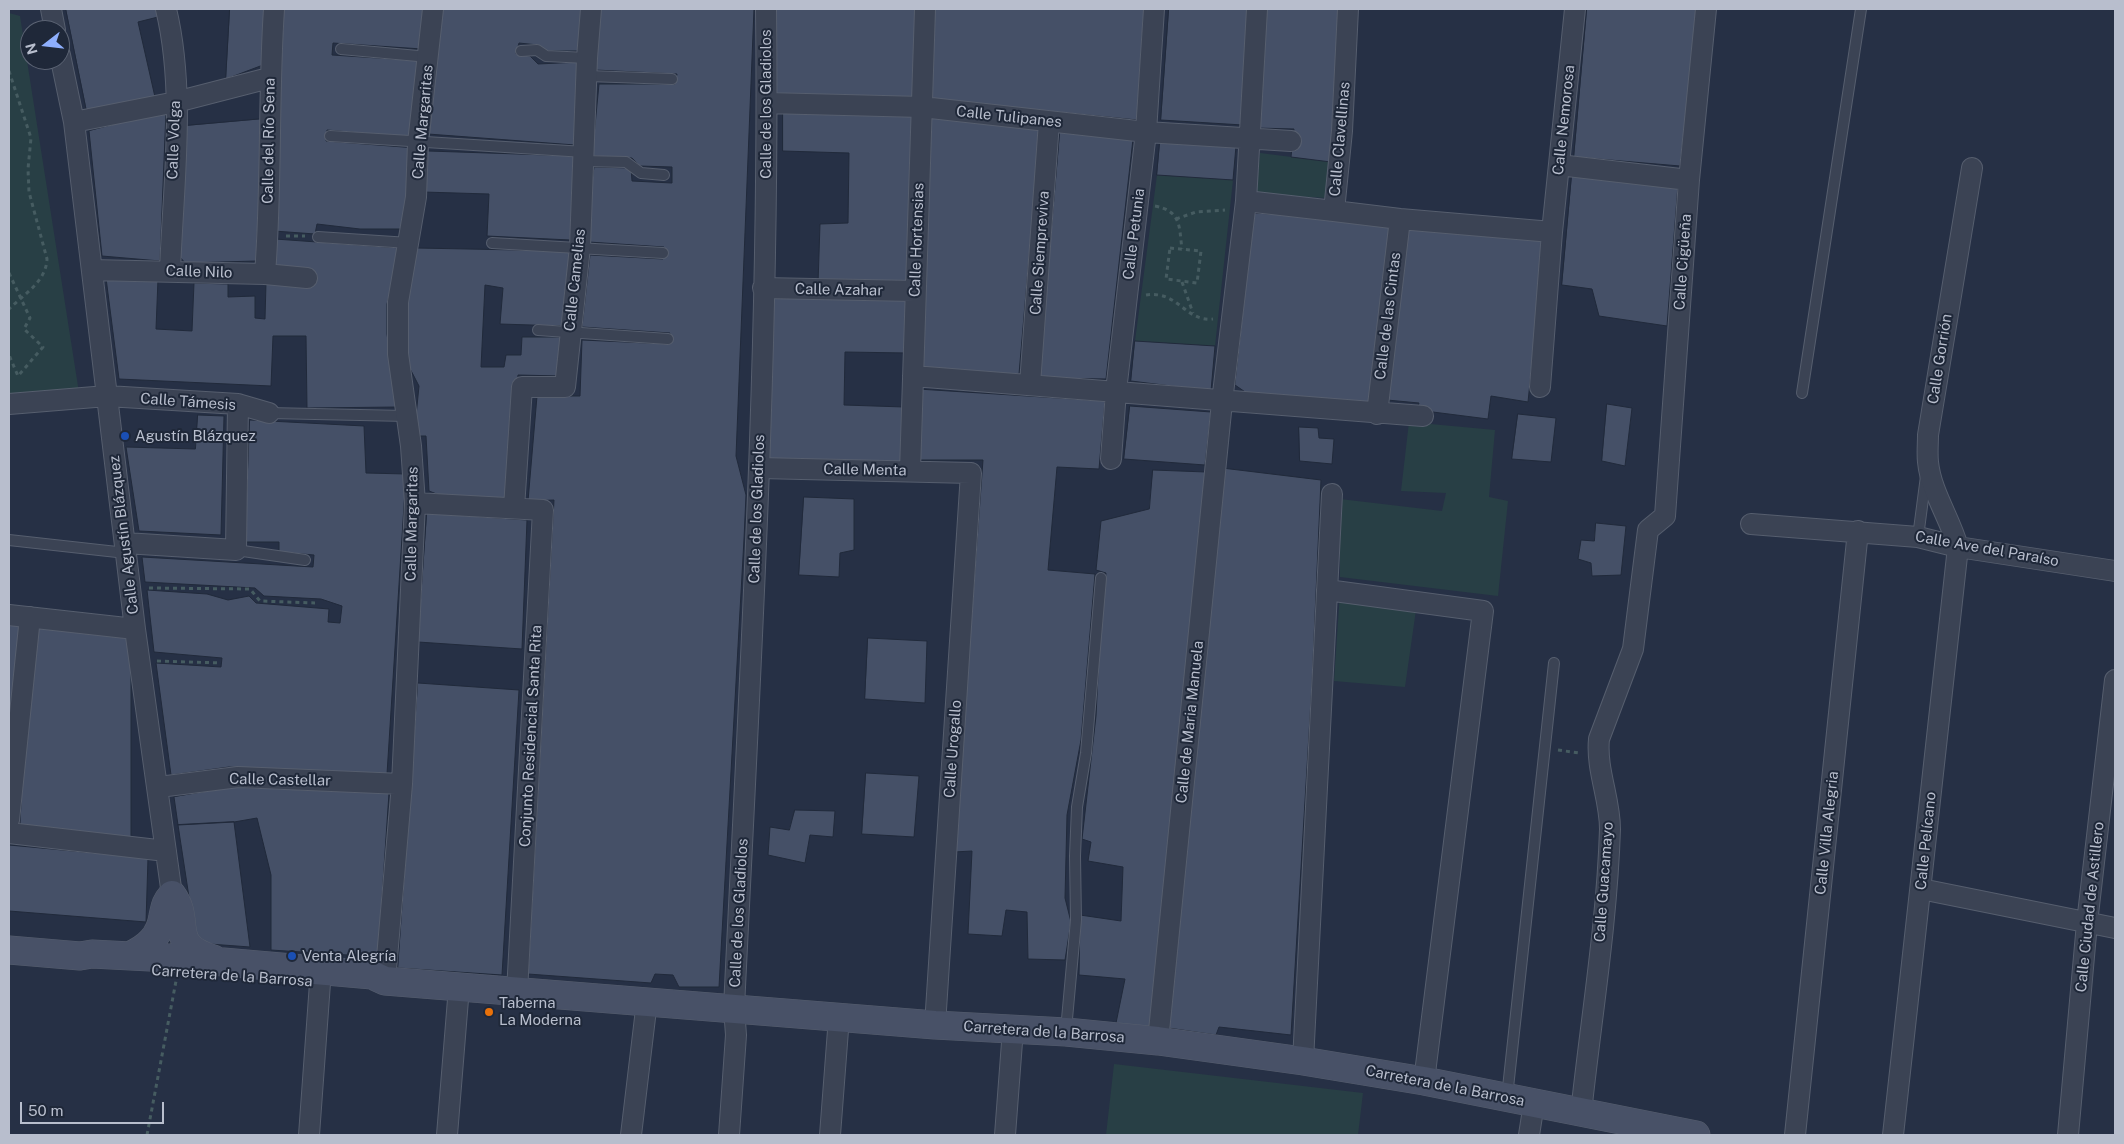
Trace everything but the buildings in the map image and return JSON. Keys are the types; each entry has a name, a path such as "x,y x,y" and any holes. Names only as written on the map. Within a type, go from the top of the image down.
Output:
{"street":[{"name":"Calle Volga","path":"166,9 172,34 176,102 170,271"},
{"name":"Calle del Río Sena","path":"265,274 268,235 269,78 274,9"},
{"name":"Calle Margaritas","path":"385,981 402,784 415,503 414,465 398,354 398,302 416,197 418,143 433,9"},
{"name":"Calle Camelias","path":"514,508 522,386 565,386 580,248 591,9"},
{"name":"Calle de los Gladiolos","path":"729,1135 736,1035 734,1008 760,468 767,103 766,9"},
{"name":"Calle Hortensias","path":"910,471 924,9"},
{"name":"Calle Petunia","path":"1110,459 1146,132 1154,9"},
{"name":"Calle de Maria Manuela","path":"1158,1041 1222,402 1237,205 1250,138 1256,9"},
{"name":"Calle Clavellinas","path":"1237,205 1334,211 1342,131 1348,9"},
{"name":"Calle Nemorosa","path":"1540,387 1552,232 1575,9"},
{"name":"Calle Cigüeña","path":"1665,516 1689,180 1706,9"},
{"name":"Calle Agustín Blázquez","path":"63,70 74,122 139,660 159,788 172,896 178,904 171,960"},
{"path":"74,122 176,102 269,78"},
{"name":"Calle Tulipanes","path":"767,103 922,107 1146,132 1291,141"},
{"name":"Calle Siempreviva","path":"1030,384 1050,122"},
{"path":"1559,165 1689,180"},
{"name":"Calle Gorrión","path":"1958,547 1952,525 1933,487 1927,462 1928,435 1972,168"},
{"path":"1334,211 1400,219 1552,232"},
{"name":"Calle de las Cintas","path":"1377,414 1400,219"},
{"name":"Calle Nilo","path":"92,270 265,274 307,278"},
{"name":"Calle Azahar","path":"763,288 916,291"},
{"path":"913,376 1116,391 1222,402 1423,416"},
{"name":"Calle Támesis","path":"9,404 107,396 238,404 268,413"},
{"path":"125,548 236,550 238,404"},
{"name":"Calle Menta","path":"760,468 971,473"},
{"name":"Calle Urogallo","path":"935,1025 971,473"},
{"path":"1303,1061 1332,494"},
{"path":"415,503 514,508"},
{"name":"Conjunto Residencial Santa Rita","path":"514,508 543,510 517,992"},
{"name":"Calle Guacamayo","path":"1581,1113 1608,865 1609,806 1597,755 1599,740 1632,649 1648,530 1665,516"},
{"name":"Calle Ave del Paraíso","path":"1751,524 1918,537 1958,547 2115,571"},
{"name":"Calle Villa Alegria","path":"1795,1135 1858,531"},
{"name":"Calle Pelícano","path":"1893,1135 1958,547"},
{"path":"1327,590 1483,611 1424,1081"},
{"path":"9,614 135,629"},
{"path":"9,820 30,617"},
{"name":"Calle Ciudad de Astillero","path":"2068,1135 2087,923 2115,680"},
{"name":"Calle Castellar","path":"159,788 238,777 402,784"},
{"path":"9,833 166,850"},
{"path":"1921,889 2115,928"},
{"path":"129,956 145,947 158,934 165,903 172,896"},
{"name":"Carretera de la Barrosa","path":"80,956 93,964 171,960 190,948 204,956 219,961 372,975 385,981 935,1025 1066,1032 1158,1041 1303,1061 1424,1081 1696,1135"},
{"name":"Carretera de la Barrosa","path":"9,950 80,956 92,954 171,960 320,983 373,986 385,981"},
{"path":"309,1135 320,983"},
{"path":"447,1135 459,987"},
{"path":"631,1135 647,1001"},
{"path":"830,1135 839,1017"},
{"path":"1005,1135 1013,1029"},
{"path":"1529,1135 1534,1103"}],"lane":[{"path":"1802,393 1861,9"},
{"path":"341,49 429,57"},
{"path":"522,51 537,50 546,56 587,67 672,79"},
{"path":"330,136 584,156 626,162 641,173 664,175"},
{"path":"318,237 409,243"},
{"path":"492,243 663,253"},
{"path":"538,330 668,339"},
{"path":"268,413 406,416"},
{"path":"1918,537 1927,462"},
{"path":"9,540 125,548"},
{"path":"236,550 305,560"},
{"path":"1066,1032 1076,920 1075,856 1077,807 1086,753 1101,578"},
{"path":"1507,1097 1554,663"}],"path":[{"path":"9,71 31,138 28,169 29,192 47,259 42,279 9,309"},
{"path":"1152,205 1171,211 1181,228 1182,249"},
{"path":"1176,219 1202,211 1237,205"},
{"path":"268,235 318,237"},
{"path":"1170,248 1201,251 1197,283 1182,281 1166,280 1170,248"},
{"path":"9,273 30,318 24,329 43,347 18,376 9,355"},
{"path":"1182,281 1194,315"},
{"path":"1140,296 1162,294 1194,315 1210,320 1218,318"},
{"path":"130,588 250,589 260,601 315,603"},
{"path":"139,660 222,663"},
{"path":"1545,749 1597,755"},
{"path":"147,1135 171,960"}],"green space":[{"path":"9,13 20,16 20,70 28,70 80,399 9,401"},
{"path":"1260,153 1331,162 1327,198 1256,194"},
{"path":"1157,175 1233,180 1215,346 1135,341"},
{"path":"1409,422 1495,430 1489,497 1508,501 1498,596 1340,577 1340,499 1442,511 1446,493 1401,491"},
{"path":"1340,592 1417,603 1405,687 1334,681"},
{"path":"1114,1064 1363,1093 1358,1135 1106,1135"}],"place":[{"name":"Agustín Blázquez","path":"125,436"},
{"name":"Venta Alegría","path":"292,956"},
{"name":"Taberna La Moderna","path":"489,1012"}]}
